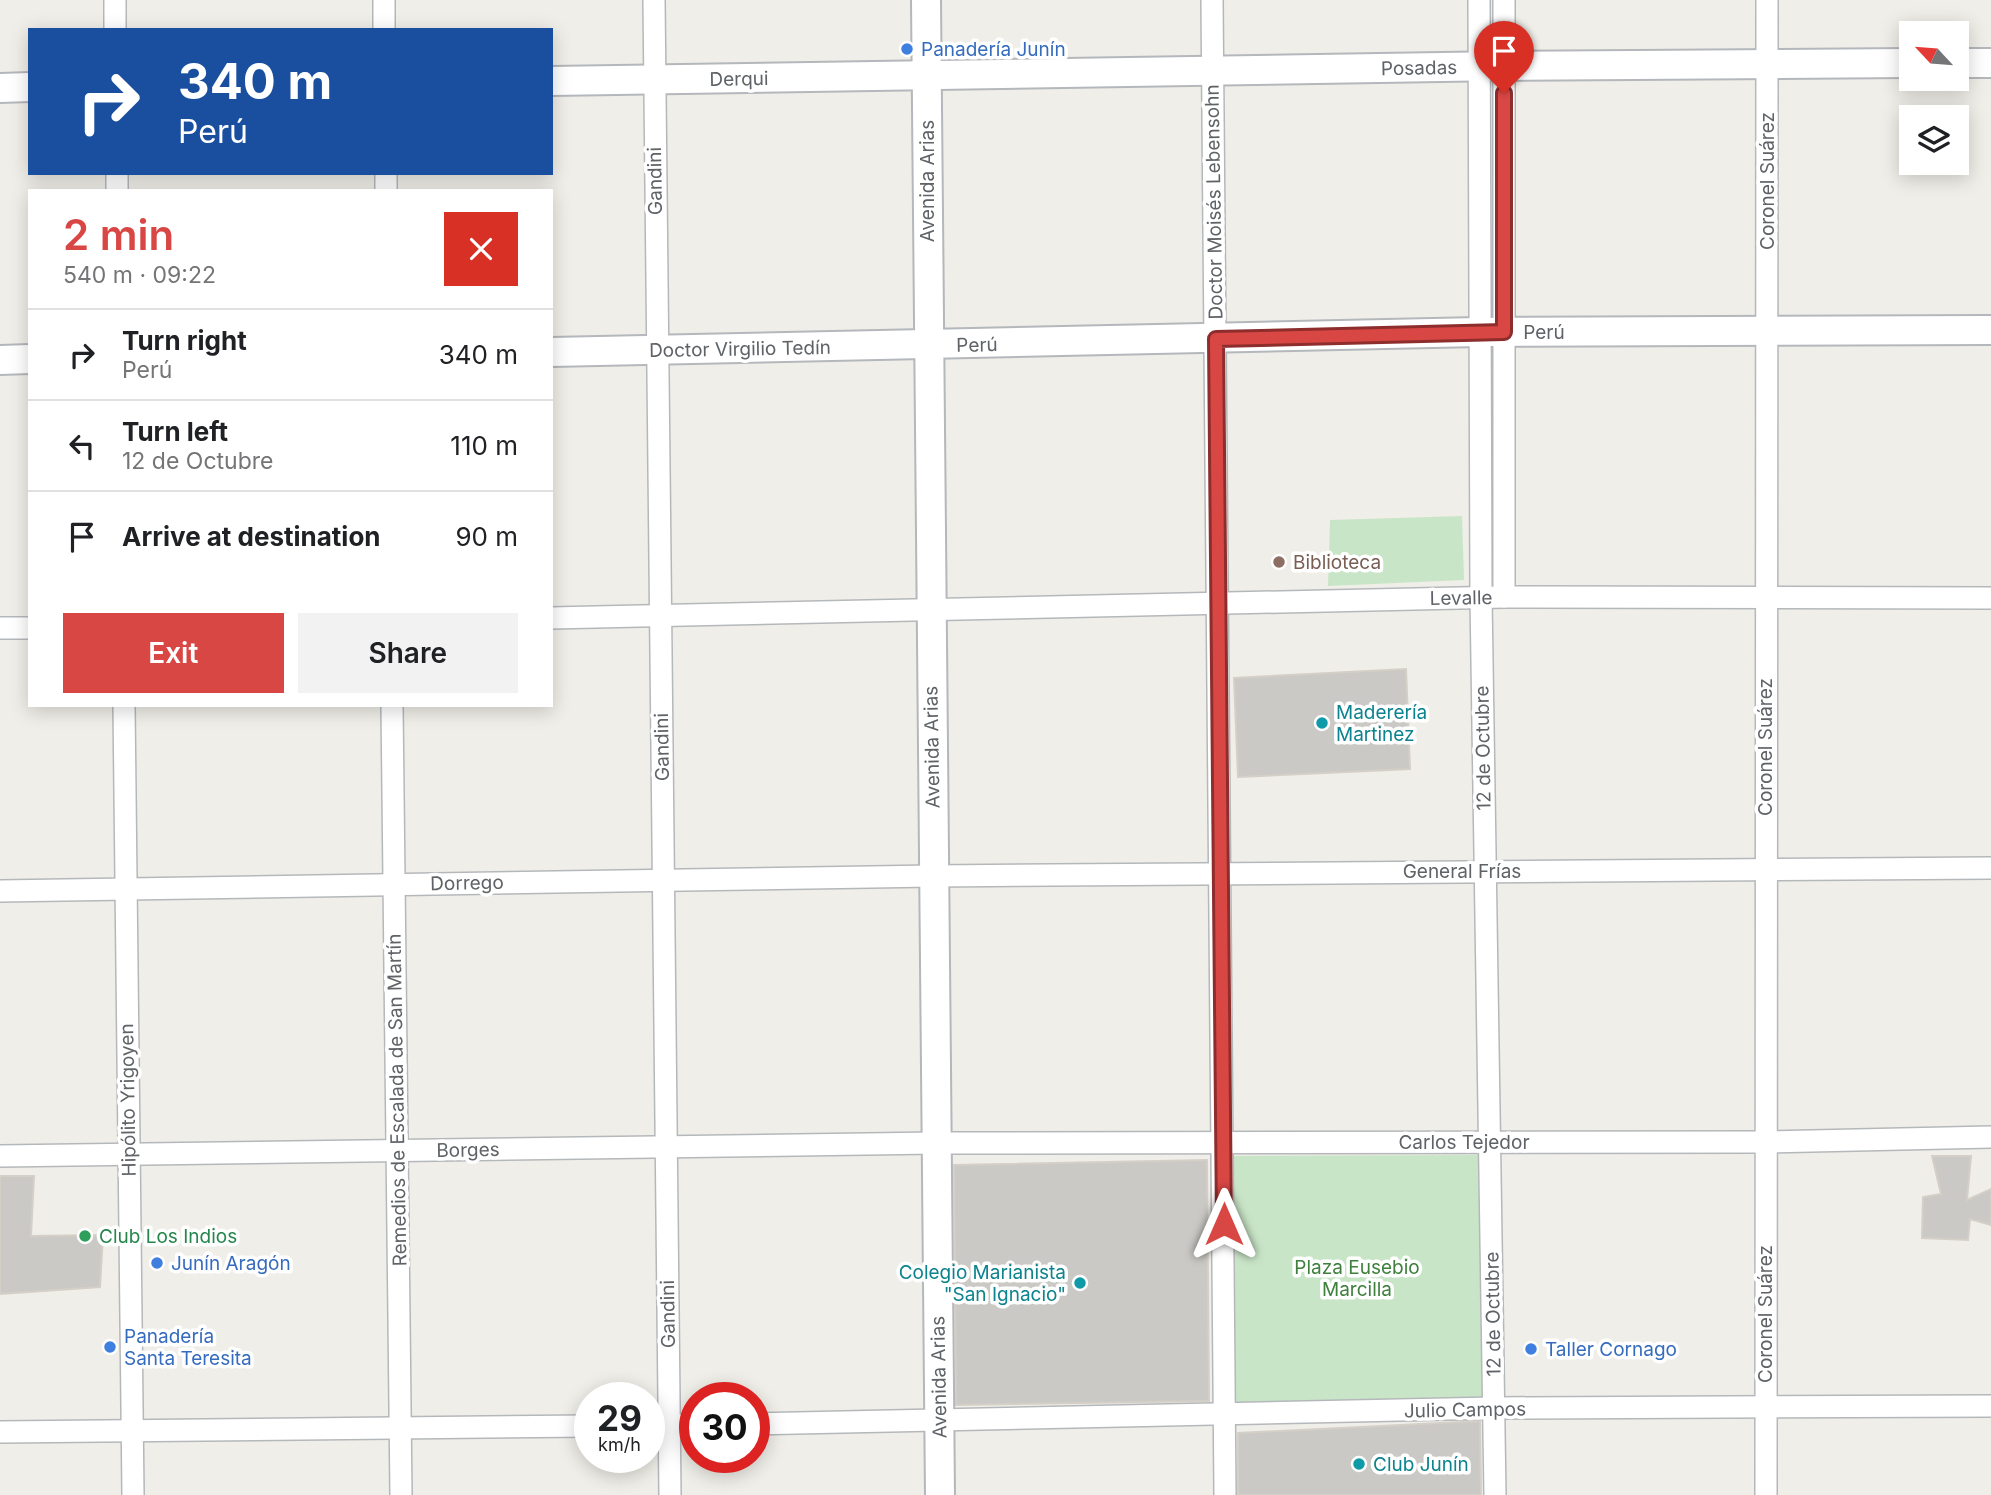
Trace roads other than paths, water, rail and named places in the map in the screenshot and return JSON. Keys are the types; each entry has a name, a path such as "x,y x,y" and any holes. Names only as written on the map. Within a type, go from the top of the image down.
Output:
{"main road":[{"name":"Avenida Arias","path":"926,0 940,1495"},
{"name":"Posadas","path":"928,76 1491,66 1899,63"},
{"path":"1969,63 1991,63"},
{"name":"Derqui","path":"553,81 928,76"},
{"path":"0,88 28,87"},
{"name":"Perú","path":"928,346 1492,332 1991,330"},
{"name":"Doctor Virgilio Tedín","path":"553,352 928,346"},
{"path":"0,360 28,359"}],"street":[{"path":"115,0 115,28"},
{"path":"384,0 384,28"},
{"name":"Gandini","path":"653,0 666,1147 660,1382"},
{"name":"Doctor Moisés Lebensohn","path":"1212,0 1225,1495"},
{"name":"12 de Octubre","path":"1479,0 1491,66 1492,332 1504,597"},
{"name":"12 de Octubre","path":"1491,66 1504,0"},
{"name":"Coronel Suárez","path":"1766,1495 1767,0"},
{"name":"12 de Octubre","path":"1492,332 1481,597 1495,1495"},
{"name":"Levalle","path":"553,618 1481,597 1991,598"},
{"path":"0,628 28,628"},
{"name":"Hipólito Yrigoyen","path":"124,707 133,1495"},
{"name":"Remedios de Escalada de San Martín","path":"392,707 401,1495"},
{"name":"General Frías","path":"933,876 1991,868"},
{"name":"Dorrego","path":"0,891 933,876"},
{"name":"Carlos Tejedor","path":"936,1143 1765,1142 1991,1137"},
{"name":"Borges","path":"0,1156 936,1143"},
{"name":"Julio Campos","path":"770,1424 1494,1408 1991,1406"},
{"path":"0,1432 574,1426"},
{"name":"Gandini","path":"665,1463 670,1495"}],"place":[{"name":"Panadería Junín","path":"907,49"},
{"name":"Biblioteca","path":"1279,562"},
{"name":"Maderería Martinez","path":"1322,723"},
{"name":"Club Los Indios","path":"85,1236"},
{"name":"Junín Aragón","path":"157,1263"},
{"name":"Colegio Marianista \"San Ignacio\"","path":"1080,1283"},
{"name":"Panadería Santa Teresita","path":"110,1347"},
{"name":"Taller Cornago","path":"1531,1349"},
{"name":"Club Junín","path":"1359,1464"}],"park label":[{"name":"Plaza Eusebio Marcilla","path":"1357,1278"}]}
